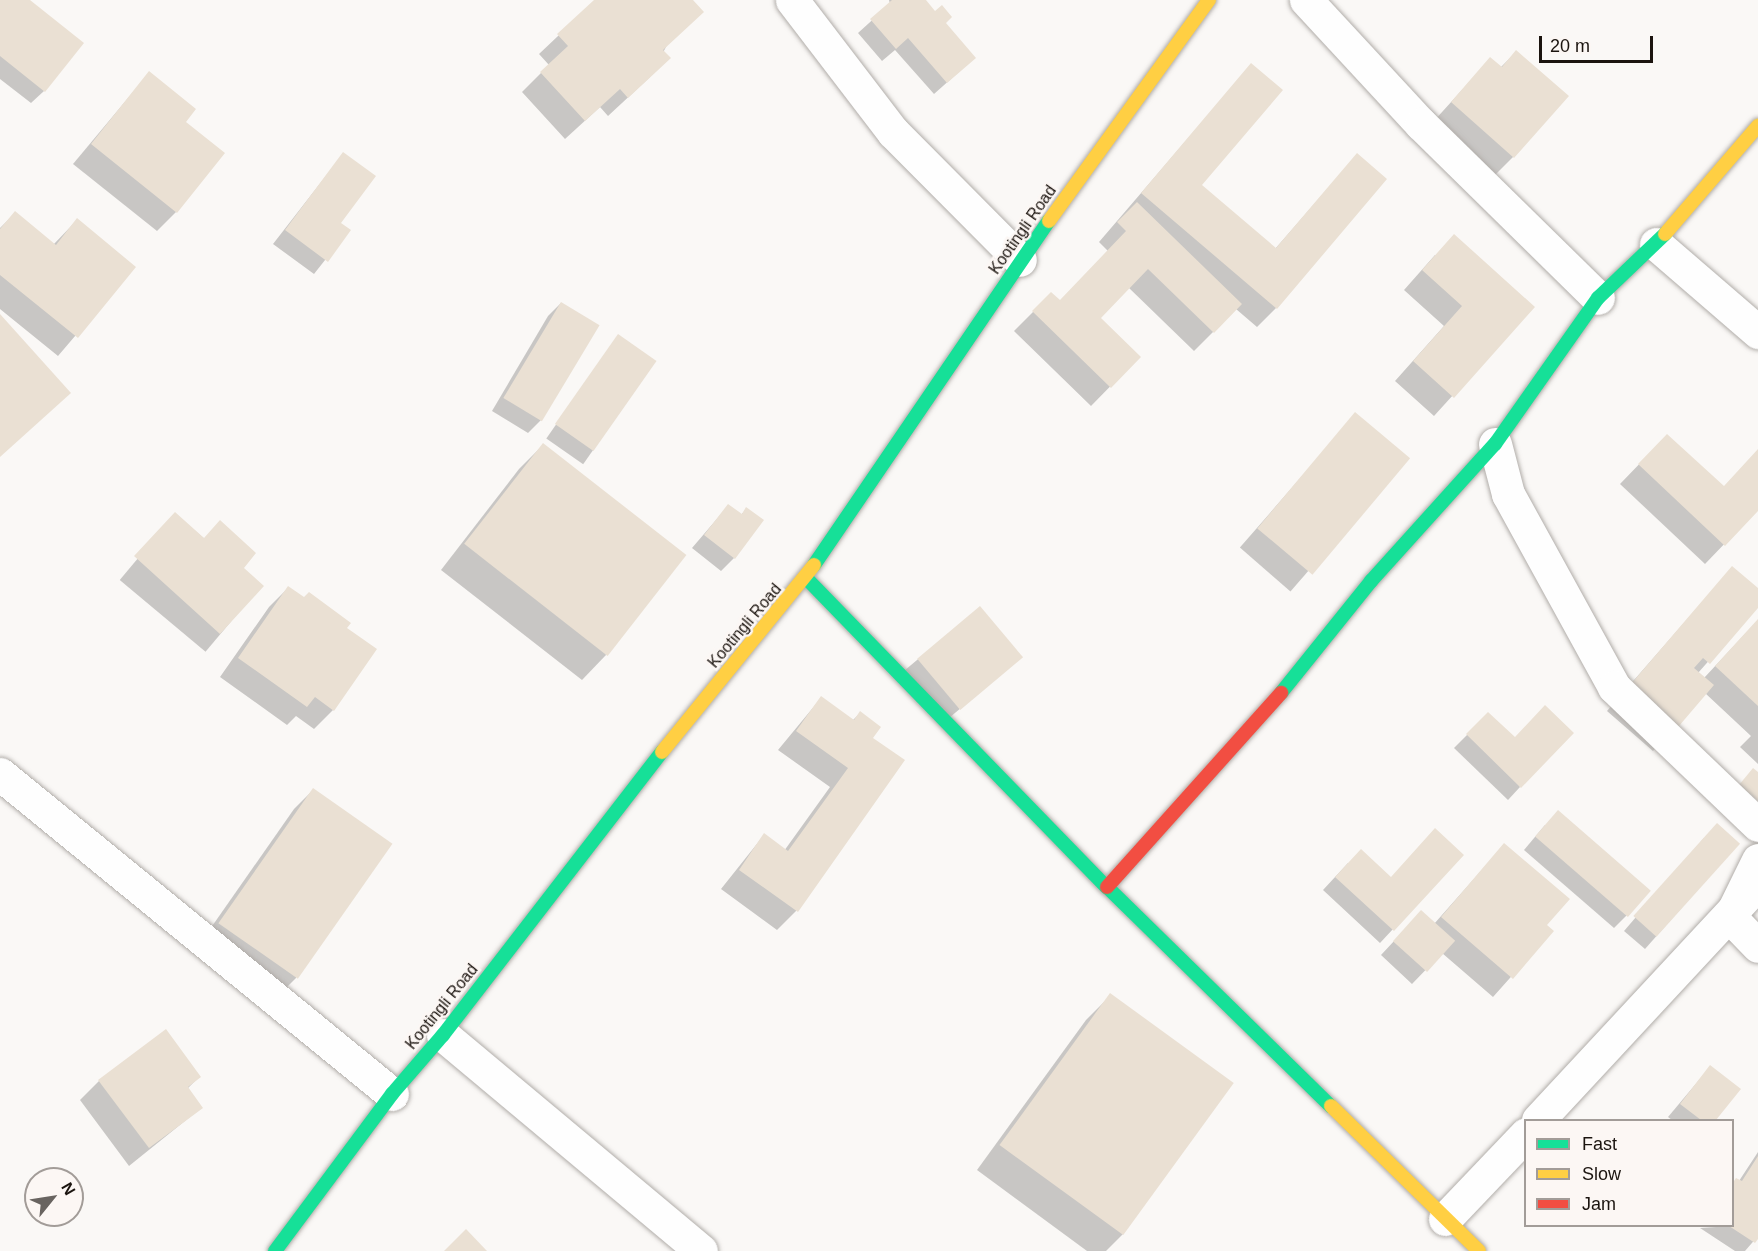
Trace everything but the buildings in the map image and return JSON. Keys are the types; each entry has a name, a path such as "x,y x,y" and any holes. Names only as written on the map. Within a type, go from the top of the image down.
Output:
{"street":[{"path":"792,0 893,132 1020,260"},
{"name":"Kootingli Road","path":"275,1251 392,1094 443,1035 648,769 806,578 1020,260 1209,0"},
{"path":"1306,0 1421,124 1598,298"},
{"path":"1107,887 1253,727 1371,580 1495,444 1598,298 1656,244 1758,126"},
{"path":"1656,244 1758,332"},
{"path":"1495,444 1509,494 1614,687 1758,825"},
{"path":"806,578 1107,887 1479,1251"},
{"path":"0,774 392,1094"},
{"path":"1730,916 1758,860"},
{"path":"1539,1119 1730,916 1758,883"},
{"path":"1730,916 1758,946"},
{"path":"443,1035 701,1251"},
{"path":"1445,1219 1524,1136"}],"traffic: fast":[{"path":"814,565 1049,221"},
{"path":"1281,693 1371,581 1495,444 1598,298 1665,234"},
{"path":"806,578 1107,887 1331,1106"},
{"path":"275,1251 392,1094 443,1035 662,752"}],"traffic: slow":[{"path":"1049,221 1209,0"},
{"path":"1665,234 1758,126"},
{"path":"662,752 814,565"},
{"path":"1331,1106 1479,1251"}],"traffic: jam":[{"path":"1107,887 1281,693"}]}
